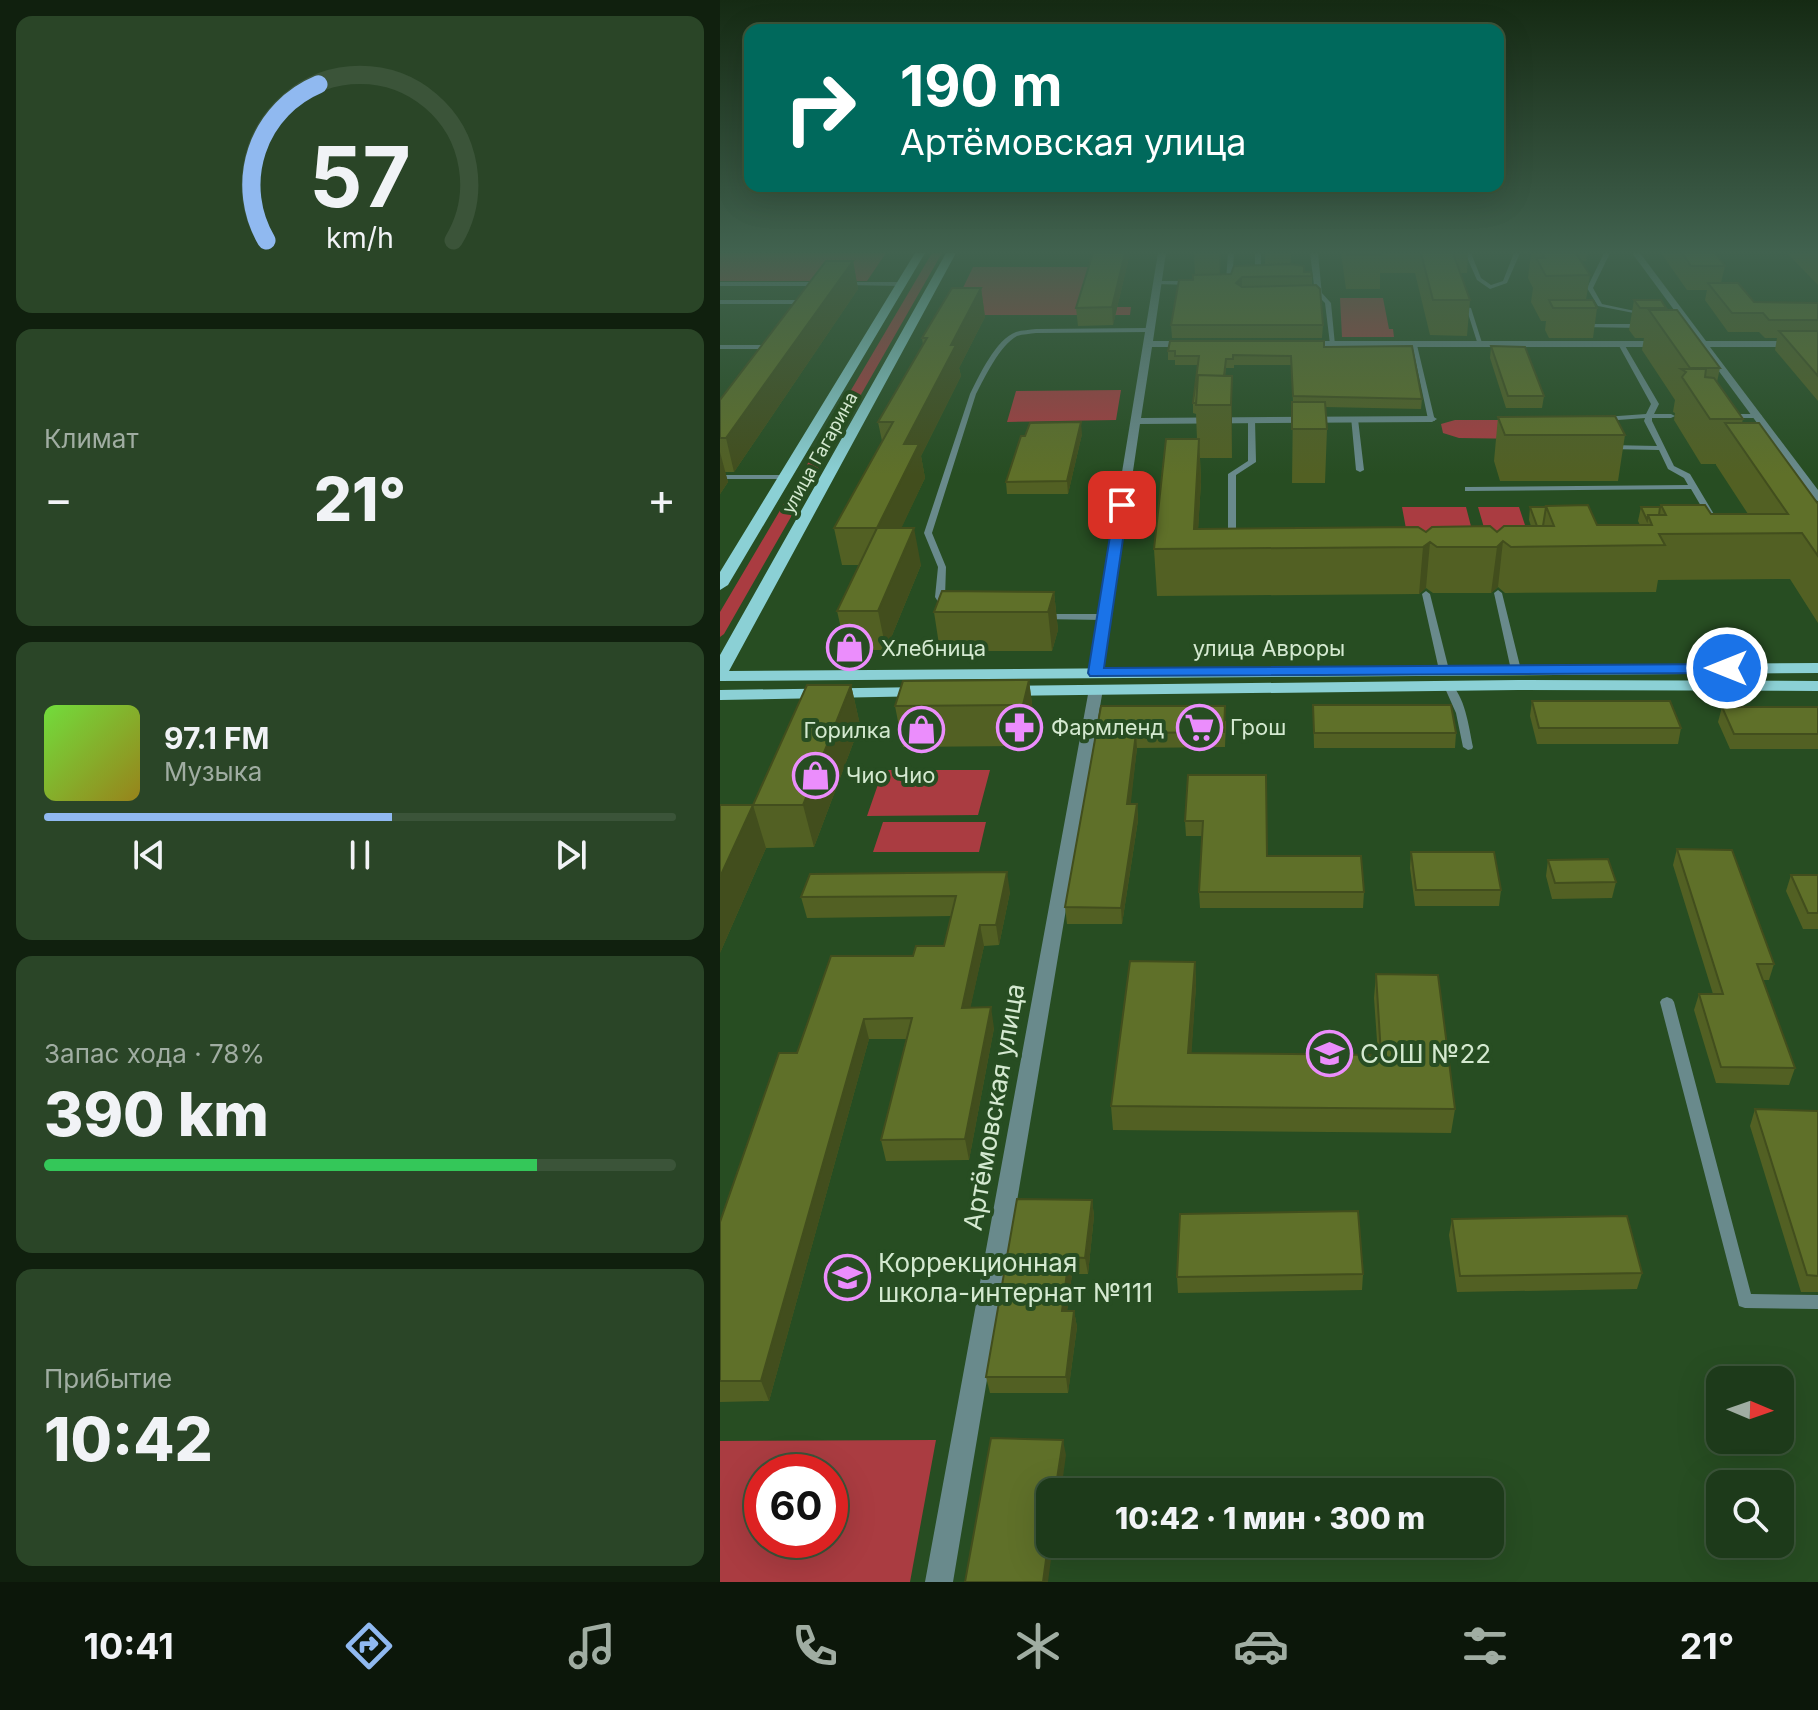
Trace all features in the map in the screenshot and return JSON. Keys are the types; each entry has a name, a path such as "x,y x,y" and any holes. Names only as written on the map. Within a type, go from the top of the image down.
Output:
{"main road":[{"name":"улица Гагарина","path":"720,585 876,327"},
{"name":"улица Гагарина","path":"720,674 910,327"},
{"name":"улица Авроры","path":"1446,678 1516,670 1818,668"},
{"name":"улица Авроры","path":"720,674 1096,681 1446,678 1818,686"},
{"name":"улица Авроры","path":"720,695 1096,681"}],"street":[{"path":"1104,617 1150,327"},
{"path":"1691,327 1818,498"},
{"path":"1147,344 1209,344"},
{"path":"1287,344 1818,344"},
{"path":"1135,421 1432,419"},
{"name":"Артёмовская улица","path":"939,1582 1096,681 1104,617"}],"lane":[{"path":"1331,327 1333,344"},
{"path":"1475,327 1481,345"},
{"path":"961,616 951,613 940,597 942,567 928,533 973,394 998,351 1018,333 1149,330"},
{"path":"766,355 781,335"},
{"path":"1621,344 1655,404 1648,421 1660,448 1671,467 1687,476 1714,522"},
{"path":"1414,345 1432,419"},
{"path":"720,347 773,347"},
{"path":"1593,419 1671,416"},
{"path":"1716,416 1758,416"},
{"path":"1354,419 1360,470"},
{"path":"1247,548 1232,548 1232,474 1252,462 1251,420"},
{"path":"1604,447 1660,448"},
{"path":"720,477 785,477"},
{"path":"1468,489 1694,487"},
{"path":"1663,488 1670,500"},
{"path":"1498,593 1516,670"},
{"path":"1426,594 1446,678 1461,713 1468,747"},
{"path":"1030,617 1104,617"},
{"path":"1667,1002 1745,1301 1818,1302"}],"shaded area":[{"path":"888,327 900,327 720,637 720,612"},
{"path":"1341,327 1389,327 1393,329 1394,337 1342,337"},
{"path":"1121,390 1116,420 1007,422 1016,391"},
{"path":"1455,420 1527,420 1535,439 1459,438 1443,433 1441,424"},
{"path":"1402,507 1466,507 1473,534 1407,534"},
{"path":"1478,507 1519,507 1527,531 1485,531"},
{"path":"883,770 990,770 978,815 867,816"},
{"path":"883,822 986,822 979,852 873,852"},
{"path":"936,1440 910,1582 720,1582 720,1441"}],"building":[{"path":"776,327 806,327 726,438 720,438 720,400"},
{"path":"929,327 961,327 951,345 956,345 904,444 919,444 877,528 834,528 893,422 878,422 927,338 922,338"},
{"path":"1661,327 1689,327 1720,368 1690,368"},
{"path":"1779,331 1818,331 1818,376"},
{"path":"1170,341 1324,341 1324,347 1412,346 1422,399 1293,396 1291,356 1233,355 1233,359 1226,359 1224,376 1198,375 1196,403 1193,403 1199,356 1175,356 1175,351 1168,351"},
{"path":"1491,346 1525,347 1544,396 1508,396"},
{"path":"1681,369 1706,369 1705,377 1714,378 1743,419 1710,419 1682,377 1686,372"},
{"path":"1198,375 1232,376 1231,405 1196,405"},
{"path":"1292,402 1325,402 1327,429 1292,429"},
{"path":"1615,416 1625,435 1505,435 1498,417"},
{"path":"1081,422 1067,481 1006,482 1021,436 1025,436 1030,423"},
{"path":"1725,423 1759,423 1818,504 1818,556 1802,533 1659,534 1665,545 1511,547 1503,541 1497,547 1437,547 1430,542 1423,547 1154,549 1166,439 1199,439 1194,529 1418,527 1426,532 1432,527 1490,526 1497,532 1504,526 1554,526 1546,506 1588,505 1597,525 1652,525 1648,515 1666,515 1661,505 1705,505 1711,514 1788,514"},
{"path":"1530,507 1546,507 1543,526 1537,526"},
{"path":"1641,507 1660,507 1659,515 1648,515 1647,520"},
{"path":"877,528 914,528 878,611 837,611"},
{"path":"942,591 1054,592 1048,612 934,612"},
{"path":"1029,680 1023,705 895,706 903,681"},
{"path":"807,685 851,685 803,805 753,805"},
{"path":"1532,701 1670,701 1681,728 1539,728"},
{"path":"1313,705 1451,705 1456,733 1314,733"},
{"path":"1101,706 1225,706 1224,732 1136,733 1127,804 1137,804 1121,908 1065,907"},
{"path":"1722,707 1818,707 1818,734 1734,734"},
{"path":"1188,775 1266,775 1267,856 1361,856 1364,892 1199,892 1203,821 1185,821"},
{"path":"720,805 753,805 720,877"},
{"path":"1677,849 1732,850 1774,964 1757,964 1795,1068 1721,1067 1699,994 1723,994"},
{"path":"1411,852 1494,852 1501,890 1416,890"},
{"path":"1608,859 1616,882 1555,883 1548,860"},
{"path":"1007,872 996,925 980,925 962,1008 991,1007 965,1139 881,1140 912,1018 864,1019 761,1381 720,1381 720,1222 779,1053 797,1053 831,956 913,956 916,946 944,946 956,896 801,897 810,874"},
{"path":"1791,875 1818,875 1818,913 1808,913"},
{"path":"1130,961 1195,962 1188,1053 1381,1055 1376,974 1438,975 1455,1109 1111,1106"},
{"path":"1755,1109 1818,1111 1818,1276 1807,1275"},
{"path":"1017,1199 1092,1200 1085,1258 1069,1257 1062,1311 1074,1311 1066,1377 986,1377"},
{"path":"1358,1211 1363,1274 1177,1277 1180,1214"},
{"path":"1627,1216 1642,1273 1460,1276 1452,1219"},
{"path":"991,1438 1063,1440 1057,1478 1036,1478 1036,1558 1046,1558 1043,1582 965,1582"}],"place":[{"name":"Хлебница","path":"850,648"},
{"name":"Фармленд","path":"1020,727"},
{"name":"Грош","path":"1199,727"},
{"name":"Горилка","path":"922,730"},
{"name":"Чио Чио","path":"815,775"},
{"name":"СОШ №22","path":"1329,1054"},
{"name":"Коррекционная школа-интернат №111","path":"847,1278"}],"route":[{"path":"1122,505 1096,673 1727,668"}]}
